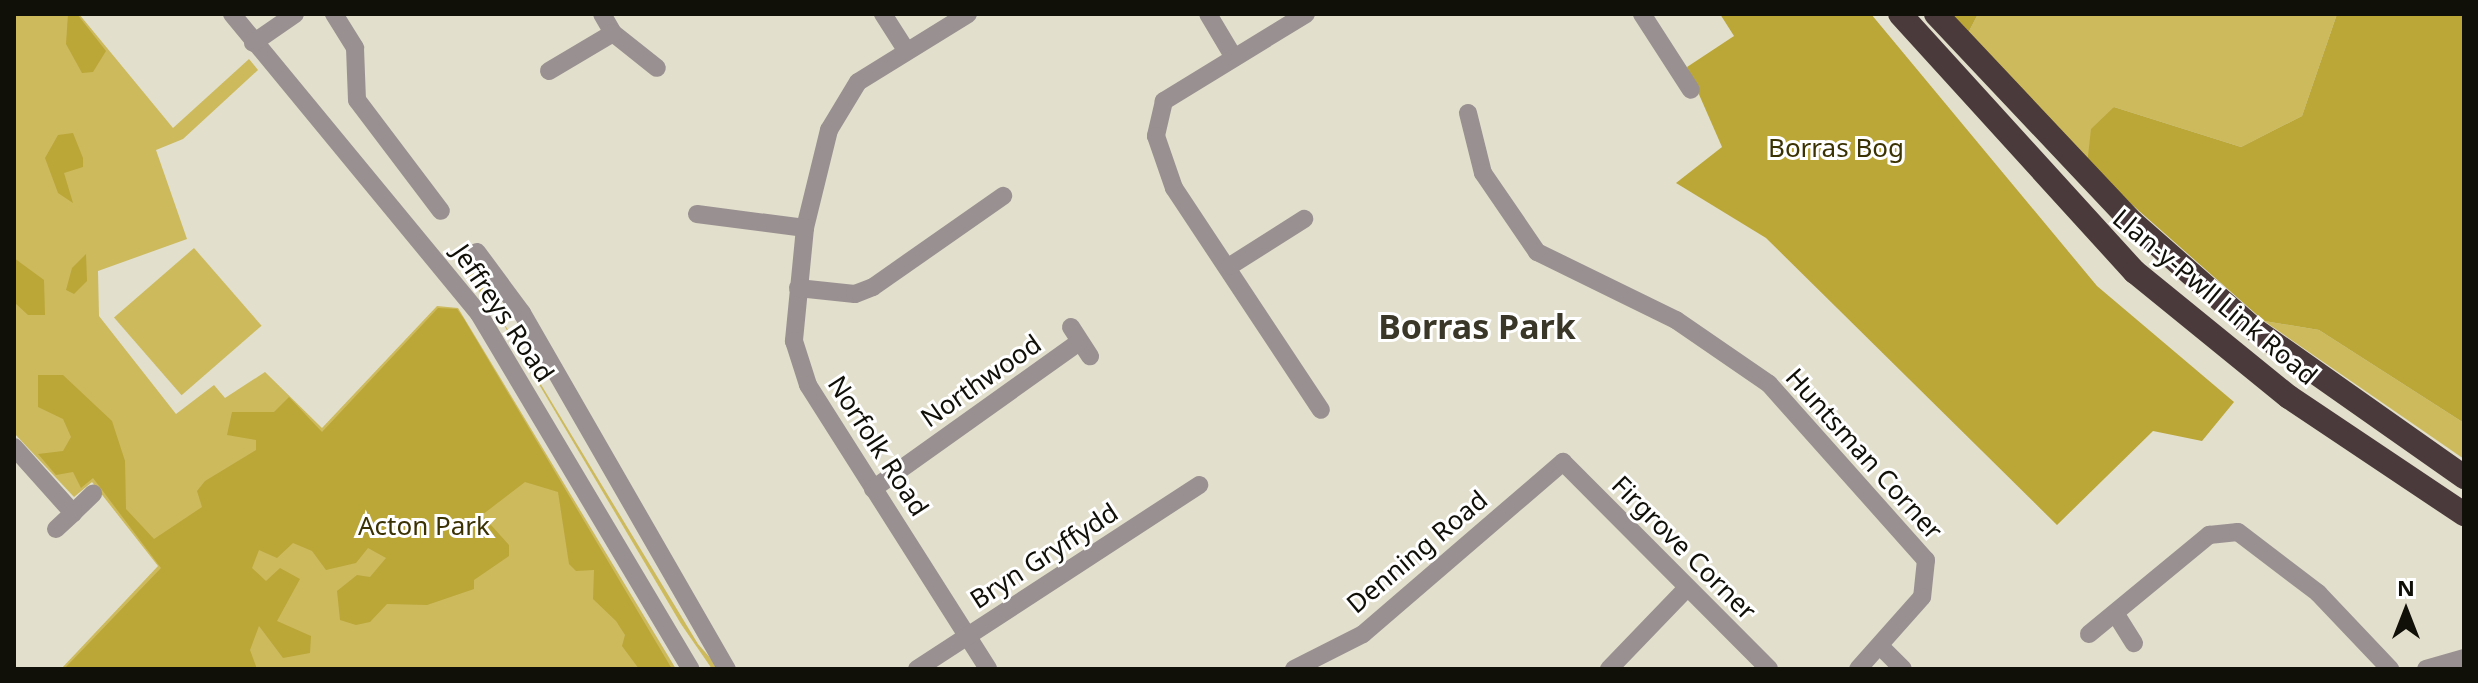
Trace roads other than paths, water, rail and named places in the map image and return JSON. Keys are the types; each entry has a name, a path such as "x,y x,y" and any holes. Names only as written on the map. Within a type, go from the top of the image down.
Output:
{"highway":[{"name":"Llan-y-Pwll Link Road","path":"1900,14 2135,272 2289,397 2464,514"},
{"name":"Llan-y-Pwll Link Road","path":"1936,14 2132,222 2255,330 2464,477"}],"street":[{"name":"Jeffreys Road","path":"232,14 479,314 691,669"},
{"path":"253,43 295,14"},
{"path":"334,14 355,48 357,100 441,211"},
{"path":"602,14 613,33 657,68"},
{"path":"883,14 906,50"},
{"name":"Norfolk Road","path":"968,14 858,82 829,130 805,228 794,341 808,385 971,635 988,669"},
{"path":"1208,14 1233,56"},
{"path":"1306,14 1164,101 1156,136 1174,188 1230,266 1321,410"},
{"path":"1642,14 1691,90"},
{"path":"549,71 613,33"},
{"name":"Huntsman Corner","path":"1468,113 1483,173 1537,252 1676,320 1769,384 1926,560 1922,597 1881,647 1858,669"},
{"path":"798,288 855,294 873,287 979,200 1003,196"},
{"path":"697,214 805,228"},
{"path":"1230,266 1304,219"},
{"name":"Jeffreys Road","path":"477,252 522,313 727,669"},
{"name":"Northwood","path":"873,489 1080,342"},
{"path":"14,447 73,513"},
{"name":"Firgrove Corner","path":"1563,462 1685,590 1769,669"},
{"name":"Denning Road","path":"1294,669 1363,634 1563,462"},
{"name":"Bryn Gryffydd","path":"917,669 1200,486"},
{"path":"56,529 93,494"},
{"path":"2089,634 2117,616 2209,535 2238,532 2318,593 2390,669"},
{"path":"1609,669 1685,590"},
{"path":"2117,616 2134,643"},
{"path":"1881,647 1903,669"},
{"path":"2426,669 2464,658"}],"district":[{"name":"Borras Park","path":"1477,327"}],"park label":[{"name":"Borras Bog","path":"1836,148"},
{"name":"Acton Park","path":"424,526"}]}
